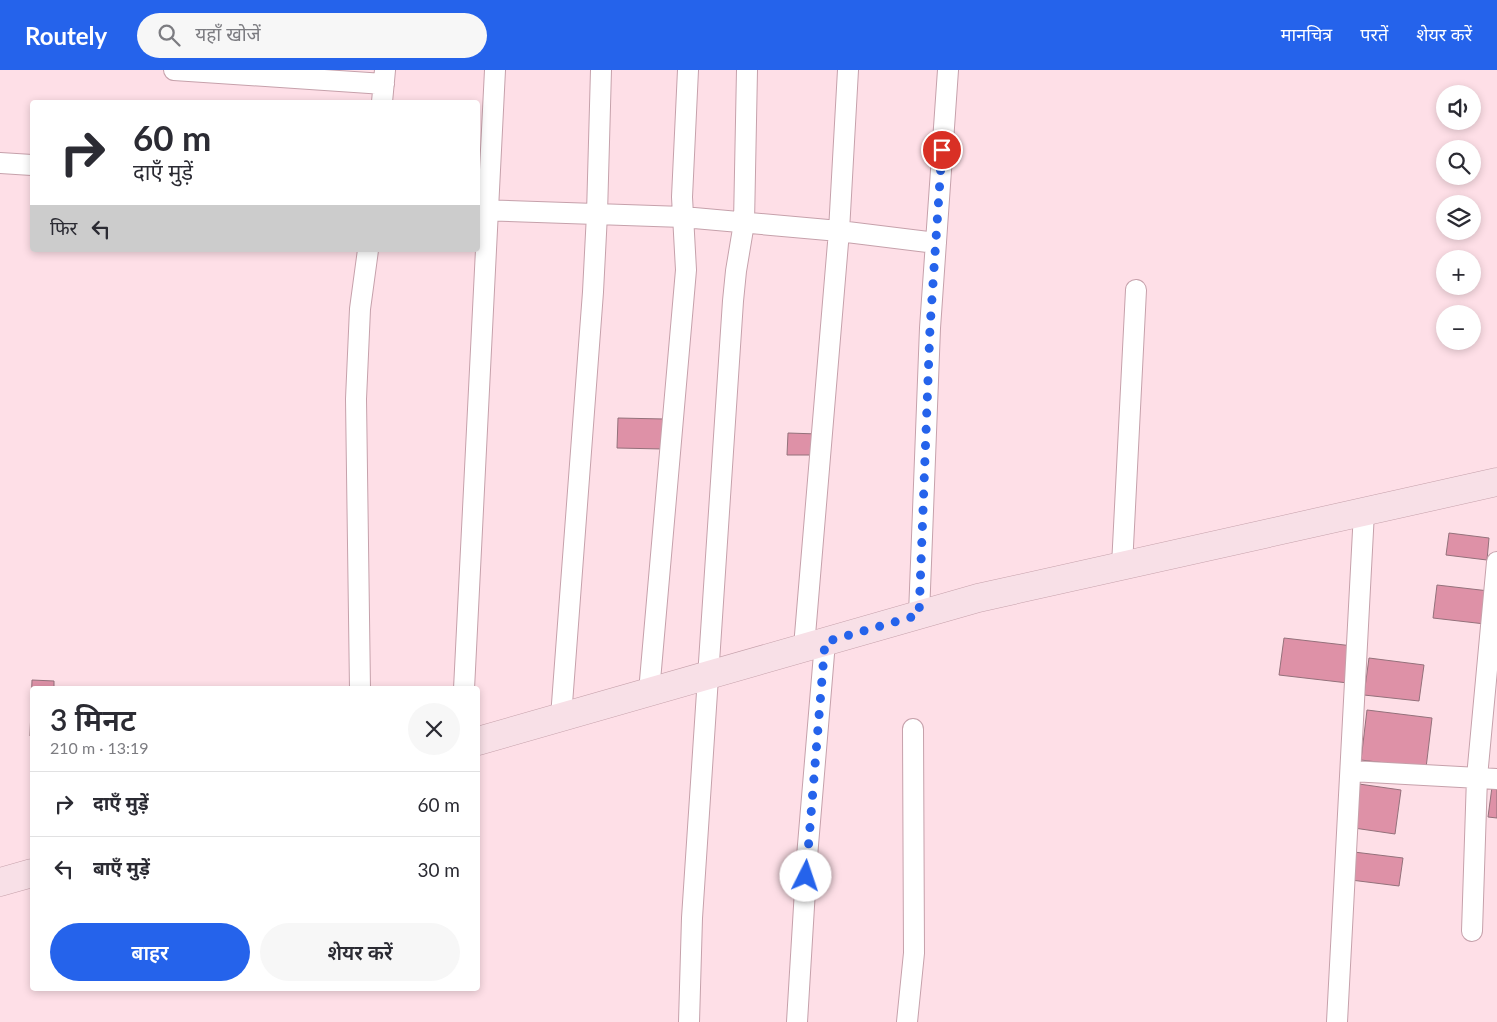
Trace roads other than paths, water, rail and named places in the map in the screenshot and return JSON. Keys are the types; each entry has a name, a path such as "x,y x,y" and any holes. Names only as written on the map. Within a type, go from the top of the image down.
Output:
{"street":[{"path":"174,70 384,86"},
{"path":"464,686 483,211 495,70"},
{"path":"561,717 597,214 601,70"},
{"path":"649,692 686,270 683,217 683,159 688,70"},
{"path":"689,1022 692,918 733,301 744,223 747,70"},
{"path":"797,1022 807,857 814,644 848,70"},
{"path":"919,615 930,328 948,70"},
{"path":"0,163 30,165"},
{"path":"483,211 683,217 839,231 936,243"},
{"path":"360,686 356,398 360,309 368,252"},
{"path":"1122,566 1136,290"},
{"path":"480,740 978,598 1497,482"},
{"path":"1336,1022 1364,512"},
{"path":"1472,931 1487,778 1497,562"},
{"path":"907,1022 914,953 913,729"},
{"path":"1351,771 1487,778"},
{"path":"0,882 30,873"}]}
